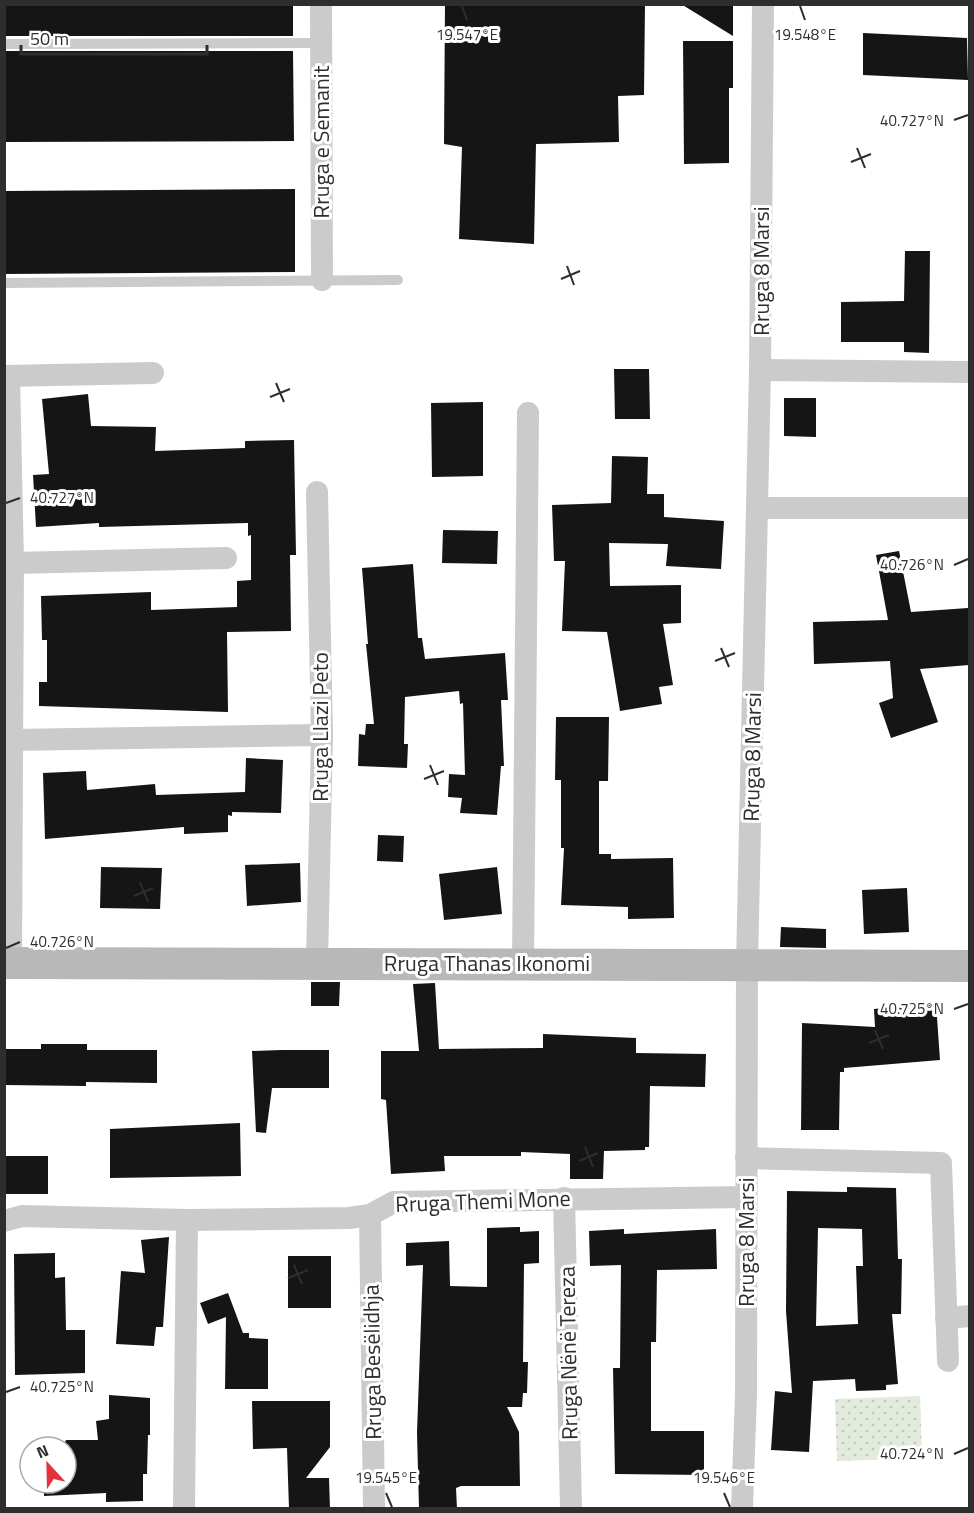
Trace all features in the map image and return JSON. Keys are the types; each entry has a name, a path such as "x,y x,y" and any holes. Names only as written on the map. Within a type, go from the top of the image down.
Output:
{"street":[{"name":"Rruga e Semanit","path":"321,4 321,280"},
{"name":"Rruga 8 Marsi","path":"742,1509 746,1394 747,964 760,370 763,4"},
{"path":"760,370 969,372"},
{"path":"8,963 13,740 13,563 7,376 153,373"},
{"path":"523,964 528,413"},
{"name":"Rruga Llazi Peto","path":"317,492 322,735 317,963"},
{"path":"757,508 969,508"},
{"path":"13,563 226,558"},
{"path":"13,740 322,735"},
{"name":"Rruga Thanas Ikonomi","path":"8,963 969,966"},
{"path":"746,1158 941,1163 948,1361"},
{"name":"Rruga Themi Mone","path":"4,1221 22,1216 187,1220 349,1218 370,1215 394,1202 746,1197"},
{"name":"Rruga Nënë Tereza","path":"564,1198 571,1509"},
{"name":"Rruga Besëlidhja","path":"370,1215 374,1509"},
{"path":"184,1509 187,1220"},
{"path":"946,1318 969,1316"}],"lane":[{"path":"4,44 321,43"},
{"path":"4,283 398,279"}],"green space":[{"path":"920,1396 922,1458 837,1461 835,1399"}],"building":[{"path":"4,4 293,4 293,36 4,36"},
{"path":"445,4 645,4 644,95 618,96 619,142 536,144 534,244 459,239 462,147 444,144"},
{"path":"681,4 733,4 733,36"},
{"path":"863,33 967,38 968,80 863,75"},
{"path":"683,41 733,41 733,88 729,88 729,163 684,164"},
{"path":"4,51 293,51 294,141 4,142"},
{"path":"295,189 295,272 4,274 4,191"},
{"path":"905,251 930,251 929,353 904,352 904,342 841,342 841,302 904,301"},
{"path":"614,369 649,369 650,419 615,419"},
{"path":"88,394 91,426 156,427 155,451 245,448 245,441 294,440 296,555 290,555 291,631 227,632 228,712 39,706 39,682 47,682 47,640 42,640 41,596 151,592 151,610 237,607 237,581 251,580 251,535 248,536 248,523 99,527 99,523 36,527 33,475 49,474 42,399"},
{"path":"784,398 816,398 816,437 784,436"},
{"path":"483,402 483,476 432,477 431,403"},
{"path":"612,456 648,457 647,494 664,494 664,517 724,521 721,569 666,566 668,544 609,543 610,586 681,585 681,623 663,624 673,685 659,687 662,704 620,711 607,632 562,631 565,561 554,561 552,505 611,503"},
{"path":"443,530 498,531 497,564 442,563"},
{"path":"899,551 911,612 968,608 969,665 920,669 938,722 891,738 879,703 893,698 890,661 814,664 813,622 888,620 876,555"},
{"path":"413,564 418,638 422,638 425,659 505,653 508,700 501,700 504,766 501,766 497,815 460,813 462,798 448,797 449,774 465,775 463,703 460,704 459,691 405,697 404,744 408,744 407,768 358,766 359,734 365,735 366,724 374,724 366,644 368,644 362,568"},
{"path":"556,717 609,717 608,781 599,781 599,854 611,854 611,859 673,858 674,918 628,919 628,907 561,905 564,848 561,848 561,780 555,780"},
{"path":"246,758 283,760 281,813 232,812 232,816 228,815 228,832 184,834 184,827 45,839 43,773 86,771 87,790 155,784 156,795 245,792"},
{"path":"378,835 404,836 403,862 377,861"},
{"path":"300,863 301,902 247,906 245,865"},
{"path":"101,867 162,868 160,909 100,908"},
{"path":"497,867 502,914 444,920 439,874"},
{"path":"907,888 909,932 864,934 862,890"},
{"path":"781,927 826,929 826,948 780,947"},
{"path":"311,982 340,982 339,1006 311,1006"},
{"path":"435,983 439,1049 543,1048 543,1034 636,1038 636,1053 706,1054 705,1087 650,1086 649,1147 645,1147 645,1150 604,1151 603,1179 570,1179 570,1154 521,1152 521,1156 444,1156 445,1171 391,1174 386,1100 381,1099 381,1051 419,1051 413,984"},
{"path":"936,1003 940,1060 844,1068 844,1072 840,1072 839,1130 801,1130 802,1023 875,1027 874,1009"},
{"path":"41,1044 87,1044 87,1050 157,1050 157,1083 86,1082 86,1086 4,1085 4,1049 41,1049"},
{"path":"329,1050 329,1088 272,1088 266,1133 256,1132 252,1051"},
{"path":"240,1123 241,1176 110,1178 110,1129"},
{"path":"4,1156 48,1156 48,1194 4,1194"},
{"path":"847,1187 896,1188 898,1259 902,1259 901,1314 892,1314 898,1384 886,1385 886,1390 856,1391 855,1379 813,1381 809,1452 771,1450 775,1391 792,1393 786,1311 787,1191 847,1192","holes":["818,1228 862,1229 863,1266 856,1266 858,1324 816,1326"]},
{"path":"520,1227 520,1232 539,1231 539,1263 524,1264 523,1362 528,1362 527,1393 523,1393 522,1407 507,1407 519,1432 520,1486 461,1486 456,1488 457,1509 419,1509 417,1433 423,1265 406,1266 406,1243 449,1241 450,1286 487,1287 487,1228"},
{"path":"624,1229 624,1234 716,1229 717,1269 657,1270 656,1342 651,1342 651,1431 704,1431 704,1475 615,1474 613,1368 620,1368 621,1265 590,1266 589,1231"},
{"path":"169,1237 163,1327 156,1327 154,1346 116,1344 121,1271 145,1273 141,1240"},
{"path":"55,1253 55,1278 65,1277 66,1330 85,1330 85,1373 15,1375 14,1254"},
{"path":"288,1256 331,1256 331,1308 288,1308"},
{"path":"228,1293 243,1333 249,1333 249,1338 268,1339 268,1389 225,1389 226,1317 208,1324 200,1303"},
{"path":"109,1395 150,1398 150,1435 148,1435 147,1474 143,1474 143,1501 106,1502 106,1493 78,1494 78,1440 98,1440 96,1421 109,1419"},
{"path":"252,1401 330,1401 330,1447 306,1478 329,1478 330,1509 289,1509 287,1448 253,1449"}]}
